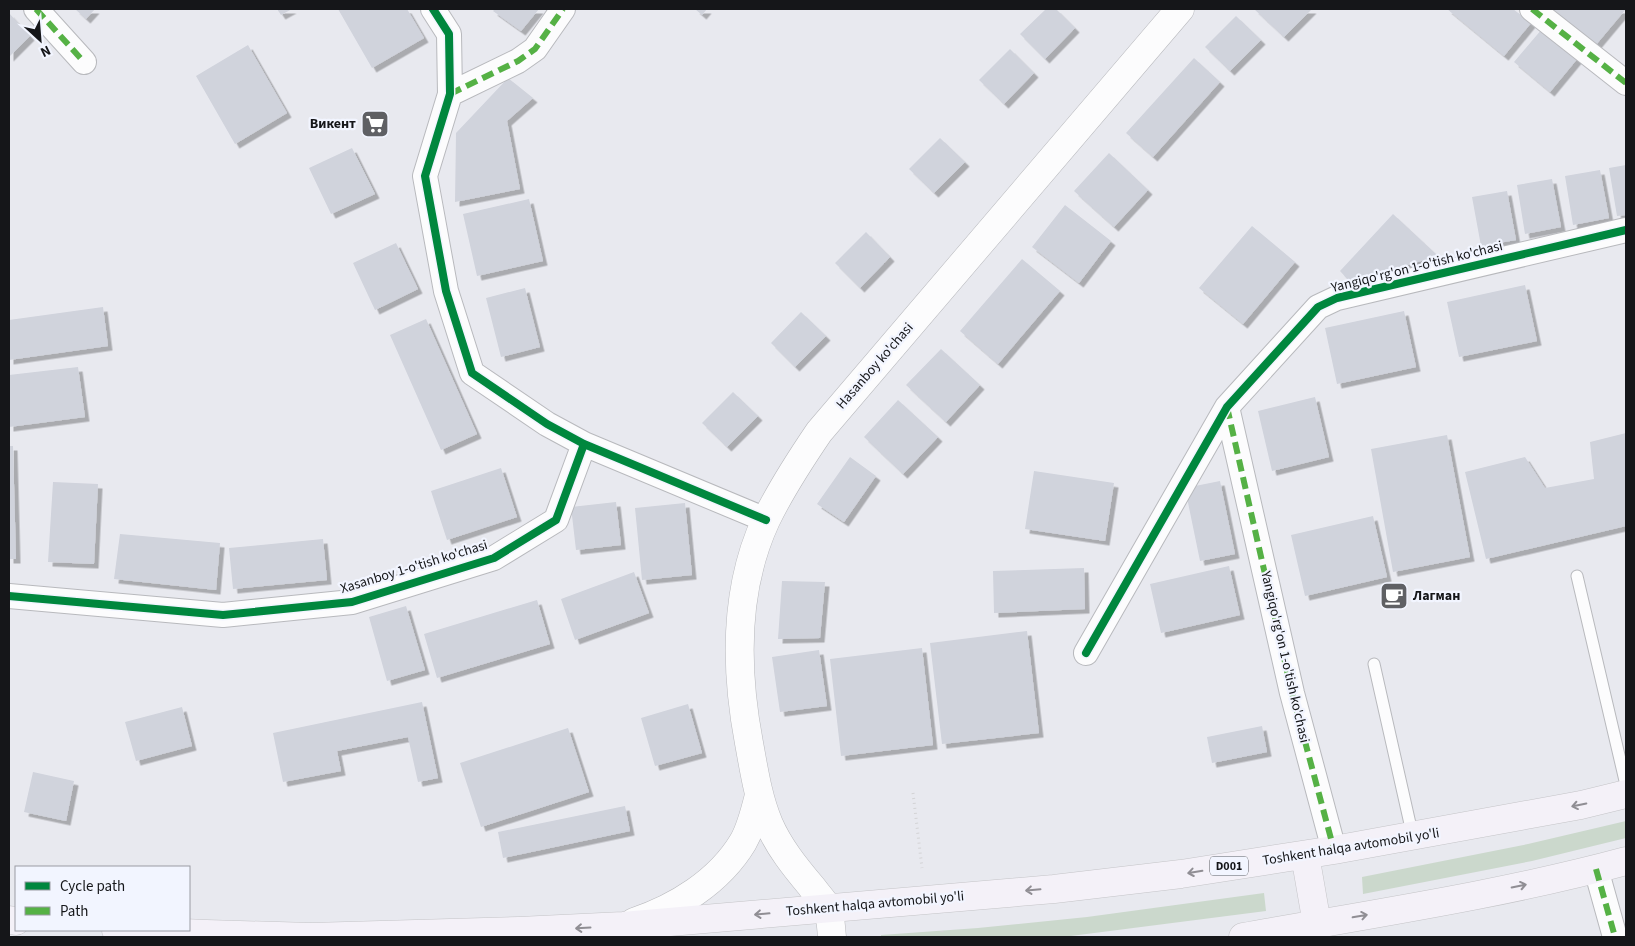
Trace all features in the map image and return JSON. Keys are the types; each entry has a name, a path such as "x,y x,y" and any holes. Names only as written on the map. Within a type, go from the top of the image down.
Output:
{"highway":[{"name":"Toshkent halqa avtomobil yo'li","path":"139,931 274,937 417,935 623,926 1054,889 1181,874 1305,855 1413,837 1581,805 1626,794"},
{"path":"1305,855 1317,924"},
{"path":"1243,937 1458,898 1626,861"}],"main road":[{"name":"Hasanboy ko'chasi","path":"828,909 784,852 769,825 759,796 743,707 739,667 741,615 750,567 766,520 790,476 819,432 1180,9"},
{"name":"Hasanboy ko'chasi","path":"623,926 672,906 715,877 743,842 753,820 759,796"},
{"path":"828,909 832,937"}],"street":[{"path":"36,9 84,62"},
{"path":"433,9 449,34 450,94 425,176 446,291 472,373 547,424 584,444 766,520"},
{"path":"450,94 518,61 535,49 564,9"},
{"path":"1532,9 1626,83"},
{"name":"Yangiqo'rg'on 1-o'tish ko'chasi","path":"1334,850 1292,693 1227,407 1318,307 1337,298 1626,230"},
{"path":"1086,653 1227,407"},
{"name":"Xasanboy 1-o'tish ko'chasi","path":"9,596 223,615 352,602 494,558 556,520 584,444"},
{"path":"1596,869 1614,937"}],"lane":[{"path":"1577,576 1626,785"},
{"path":"1374,664 1413,837"}],"path":[{"path":"913,793 922,868"},
{"path":"942,931 943,937"}],"shaded area":[{"path":"1626,821 1626,838 1532,861 1363,894 1362,877 1528,844"},
{"path":"1264,893 1266,911 1063,937 881,937 881,935 1087,917"}],"building":[{"path":"75,9 95,9 86,19"},
{"path":"277,9 292,9 281,15"},
{"path":"338,9 407,9 424,38 372,68"},
{"path":"495,9 539,9 521,31 493,11"},
{"path":"695,9 707,9 702,15"},
{"path":"1046,9 1056,9 1075,28 1045,59 1020,34"},
{"path":"1254,9 1312,9 1284,37"},
{"path":"1447,9 1513,9 1531,23 1504,56"},
{"path":"1549,9 1626,9 1595,46"},
{"path":"9,13 30,36 9,57"},
{"path":"1236,16 1261,40 1230,71 1205,47"},
{"path":"1542,29 1578,58 1550,92 1514,62"},
{"path":"248,45 287,113 235,144 196,76"},
{"path":"1010,49 1034,73 1004,104 979,80"},
{"path":"1194,58 1220,82 1153,157 1126,133"},
{"path":"508,78 533,98 507,121 520,189 455,202 456,133"},
{"path":"940,138 965,162 934,193 909,169"},
{"path":"352,148 375,194 331,214 309,168"},
{"path":"1109,153 1148,190 1114,227 1074,191"},
{"path":"1626,165 1626,215 1617,216 1609,168"},
{"path":"1600,170 1609,218 1573,225 1565,176"},
{"path":"1552,179 1561,227 1525,234 1517,185"},
{"path":"1507,191 1516,240 1481,246 1472,197"},
{"path":"529,199 543,261 477,276 463,214"},
{"path":"1065,205 1111,241 1079,283 1032,247"},
{"path":"1393,214 1438,256 1350,282 1340,271"},
{"path":"1252,226 1295,262 1243,324 1199,288"},
{"path":"866,232 890,257 860,288 835,263"},
{"path":"396,243 418,289 375,310 353,263"},
{"path":"1022,259 1060,291 998,364 960,331"},
{"path":"1525,285 1537,341 1459,357 1447,302"},
{"path":"525,288 540,347 501,357 486,298"},
{"path":"103,307 108,346 9,360 9,320"},
{"path":"1404,311 1416,367 1337,384 1325,328"},
{"path":"801,312 826,336 795,367 771,343"},
{"path":"426,319 477,434 441,450 390,335"},
{"path":"941,349 980,385 946,422 906,385"},
{"path":"78,367 85,417 9,427 9,375"},
{"path":"733,392 758,416 727,447 702,423"},
{"path":"1315,397 1329,457 1272,471 1258,411"},
{"path":"898,400 938,437 903,474 864,437"},
{"path":"1626,433 1626,526 1486,559 1465,472 1525,457 1545,488 1594,479 1590,442"},
{"path":"1447,435 1470,557 1393,572 1371,449"},
{"path":"9,446 13,446 16,559 9,559"},
{"path":"850,457 876,476 844,522 817,504"},
{"path":"501,468 517,517 447,540 431,491"},
{"path":"1034,471 1114,483 1105,541 1025,529"},
{"path":"1220,481 1235,554 1200,561 1185,488"},
{"path":"53,482 98,484 94,564 48,562"},
{"path":"616,502 621,545 576,550 571,507"},
{"path":"685,503 692,575 642,580 635,508"},
{"path":"1373,516 1387,577 1305,596 1291,535"},
{"path":"120,534 220,543 216,590 114,579"},
{"path":"323,539 327,580 233,589 229,548"},
{"path":"1229,566 1240,615 1161,633 1150,584"},
{"path":"1084,568 1085,609 994,613 993,571"},
{"path":"634,572 649,613 575,640 561,599"},
{"path":"782,581 825,582 820,638 778,639"},
{"path":"537,600 550,644 437,678 424,634"},
{"path":"406,606 425,670 387,681 369,617"},
{"path":"1027,631 1039,733 942,744 930,643"},
{"path":"922,648 933,745 841,756 830,659"},
{"path":"819,650 827,706 780,712 772,657"},
{"path":"422,702 438,778 418,782 408,737 337,751 341,771 283,782 273,733"},
{"path":"688,704 702,753 655,766 641,718"},
{"path":"182,707 192,746 136,761 125,722"},
{"path":"1262,726 1267,752 1212,763 1207,737"},
{"path":"568,728 589,792 481,827 460,763"},
{"path":"33,772 74,781 66,821 24,812"},
{"path":"625,806 630,831 503,858 498,832"}],"marked path":[{"path":"36,9 84,62"},
{"path":"450,94 518,61 535,49 563,9"},
{"path":"1532,9 1626,83"},
{"path":"1227,407 1292,693 1334,850"},
{"path":"1596,869 1615,937"}],"cycle path":[{"path":"433,9 449,34 450,94 425,176 446,291 472,373 547,424 584,444 766,520"},
{"path":"1086,653 1227,407 1318,307 1337,298 1626,230"},
{"path":"9,596 223,615 352,602 494,558 556,520 584,444"}],"place":[{"name":"Викент","path":"375,124"},
{"name":"Лагман","path":"1394,596"}]}
